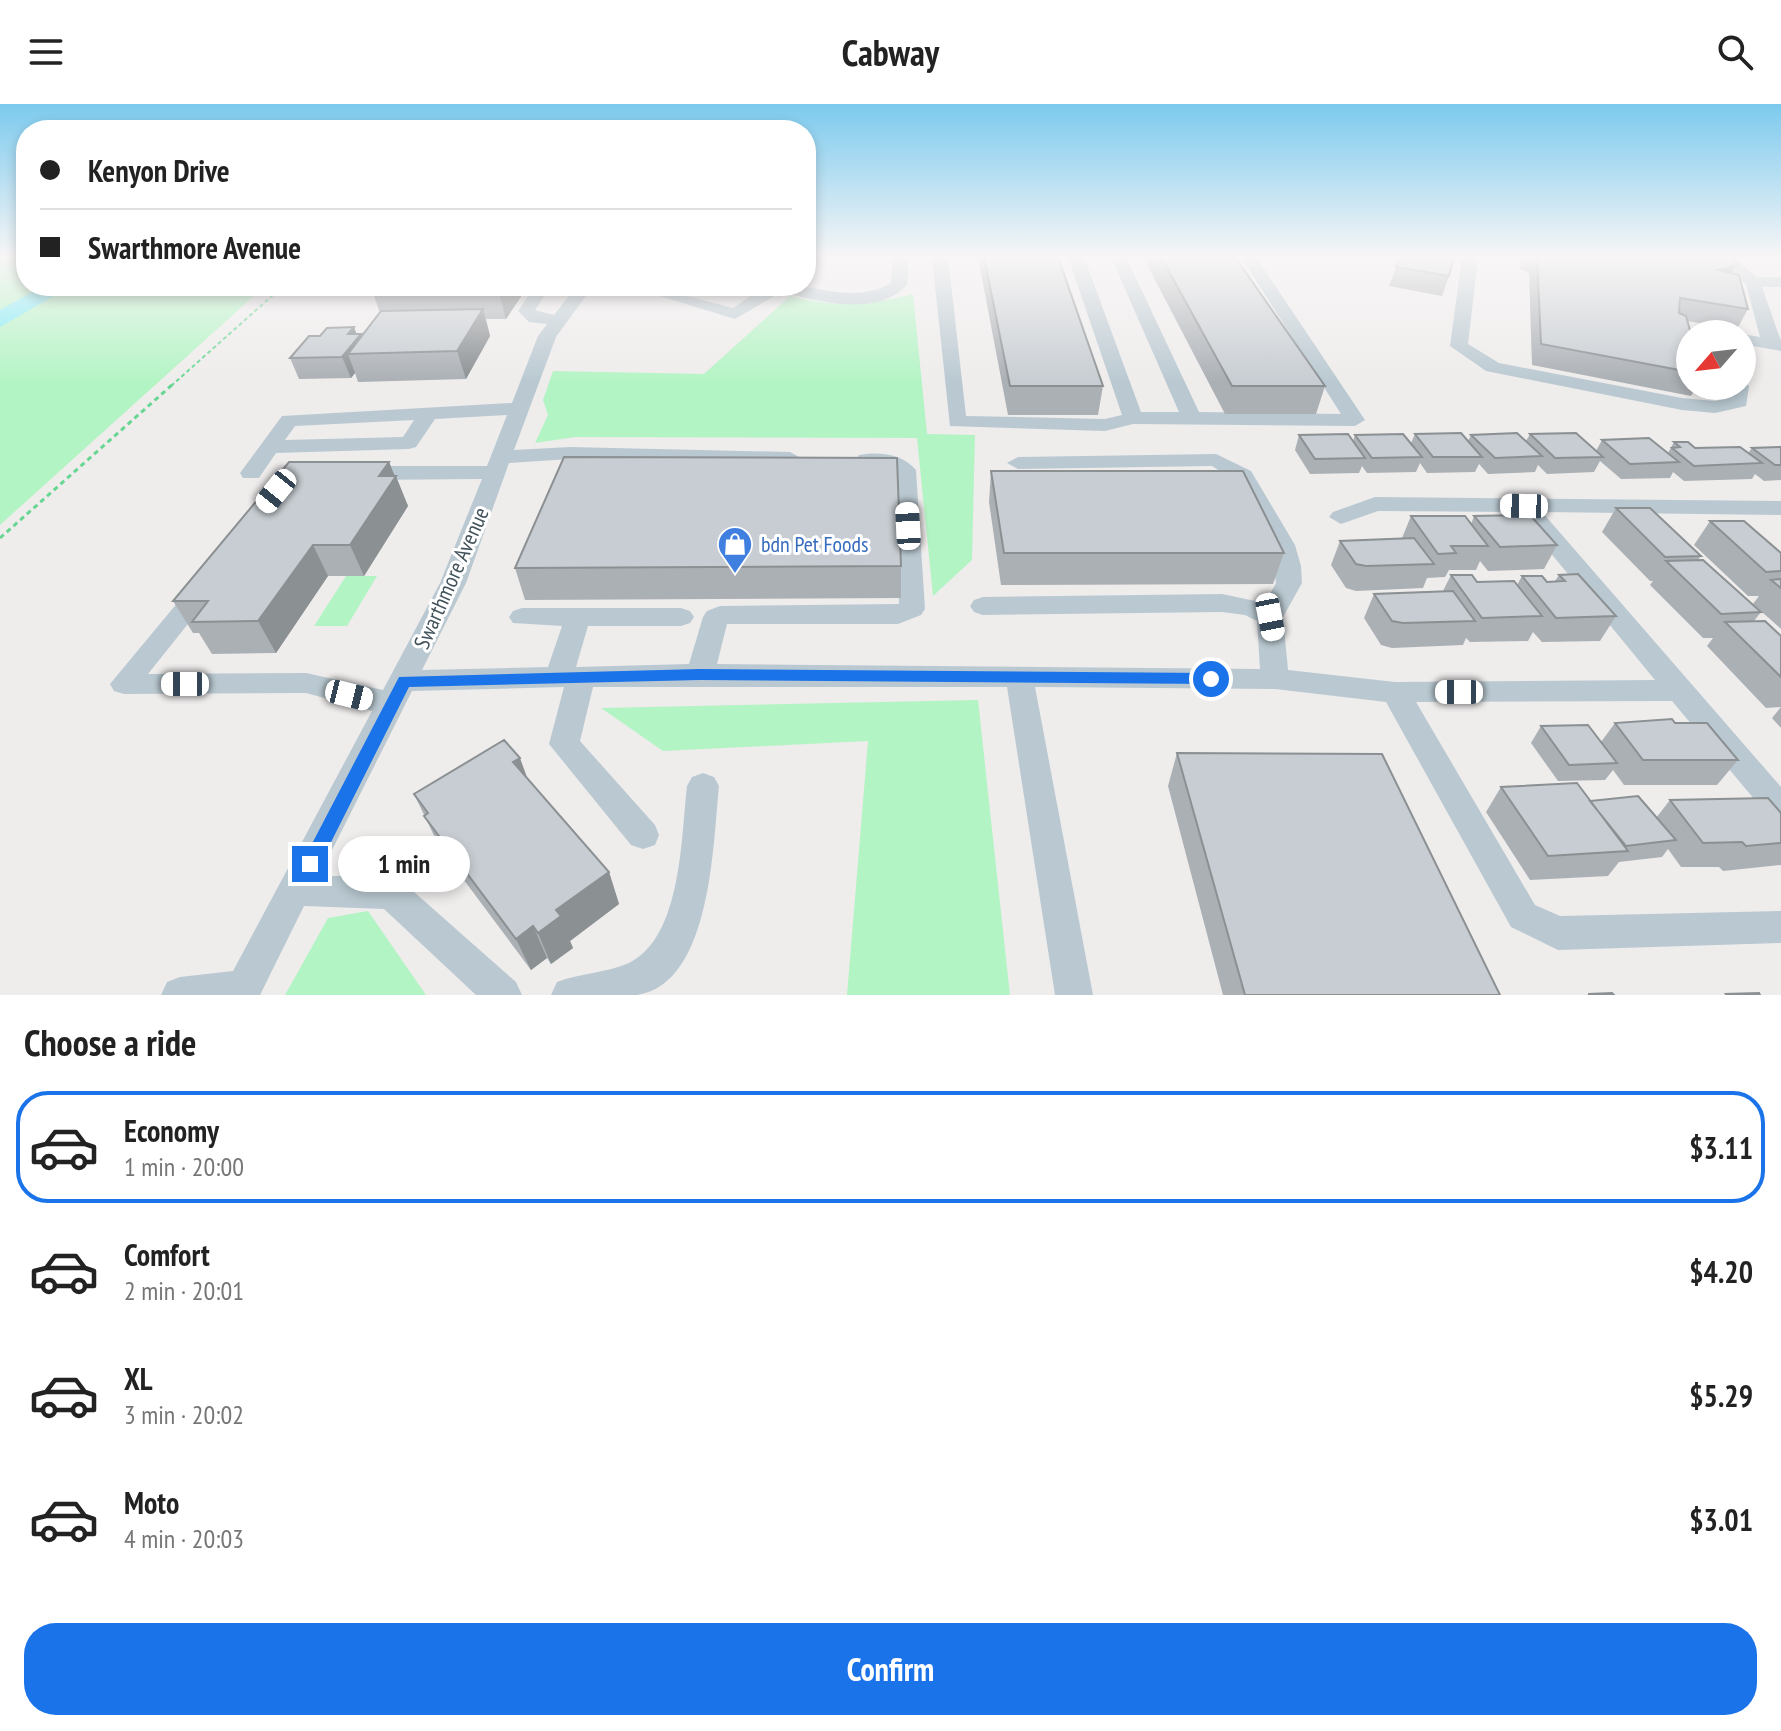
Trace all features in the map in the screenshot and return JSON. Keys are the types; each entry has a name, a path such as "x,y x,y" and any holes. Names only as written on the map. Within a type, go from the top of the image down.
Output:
{"street":[{"path":"534,299 526,311 535,318 556,320"},
{"name":"Swarthmore Avenue","path":"242,992 453,583 518,409 556,320 574,299"},
{"path":"677,299 730,314 739,312 759,299"},
{"path":"944,299 957,422 1105,425 1133,418 1355,420 1275,299"},
{"path":"1091,299 1133,418"},
{"path":"1137,299 1192,418"},
{"path":"1465,299 1459,346 1477,360 1493,367 1700,406 1739,400"},
{"path":"1759,299 1777,345"},
{"path":"1756,341 1777,345"},
{"path":"277,473 247,473 273,447 409,443 428,414 518,409"},
{"path":"334,473 498,465 570,453 810,459"},
{"path":"700,674 716,617 720,615 898,615 912,609 905,470 890,461 842,459"},
{"path":"1018,463 1216,460 1243,476 1283,545 1289,566 1289,583 1270,617 1275,679"},
{"path":"1341,517 1375,504 1781,508"},
{"path":"1524,506 1781,809"},
{"path":"1729,508 1760,535"},
{"path":"218,570 124,684 306,683 371,700 399,691 570,677 700,674 1275,679 1395,692 1680,690"},
{"path":"983,606 1222,603 1251,607 1270,617"},
{"path":"522,617 681,617"},
{"path":"578,617 564,744 643,835"},
{"path":"1019,677 1074,995"},
{"path":"1395,692 1523,916 1558,933 1781,927"},
{"path":"570,995 627,981 648,972 672,952 685,919 703,786"},
{"path":"296,891 368,891 393,895 503,995"},
{"path":"180,995 242,992"}],"path":[{"path":"0,538 269,299"}],"green space":[{"path":"0,299 251,299 0,525"},
{"path":"787,299 852,304 913,299 927,434 975,435 972,560 933,596 917,438 575,437 535,443 548,415 543,400 553,371 704,374"},
{"path":"346,576 377,576 347,626 314,626"},
{"path":"978,700 1010,995 847,995 868,741 663,751 601,708"},
{"path":"368,911 426,995 285,995 328,918"}],"building":[{"path":"992,299 1073,299 1103,386 1010,386"},
{"path":"1184,299 1264,299 1325,386 1232,386"},
{"path":"1539,299 1680,299 1679,313 1687,320 1676,320 1676,369 1541,344"},
{"path":"1684,299 1745,299 1748,309"},
{"path":"483,309 457,351 348,354 381,311"},
{"path":"354,327 348,334 361,334 342,357 290,358 309,336 320,336 327,328"},
{"path":"1461,433 1482,457 1433,457 1415,434"},
{"path":"1517,433 1542,456 1495,458 1471,435"},
{"path":"1576,433 1603,457 1555,458 1530,434"},
{"path":"1348,434 1365,458 1315,459 1299,435"},
{"path":"1403,434 1422,457 1372,458 1355,435"},
{"path":"1649,438 1679,462 1630,464 1602,440"},
{"path":"1674,442 1688,442 1695,448 1740,447 1762,463 1694,466 1672,448 1680,447"},
{"path":"1781,447 1781,465 1775,465 1752,448"},
{"path":"564,457 897,458 901,566 515,568"},
{"path":"289,462 389,462 379,476 396,476 350,545 313,545 258,621 192,622 208,601 173,601"},
{"path":"991,471 1243,471 1284,553 1004,553"},
{"path":"1616,508 1650,508 1701,556 1665,557"},
{"path":"1530,515 1557,545 1500,547 1474,516"},
{"path":"1411,516 1465,516 1488,546 1451,546 1456,553 1438,554"},
{"path":"1710,521 1744,521 1781,553 1781,571 1766,572"},
{"path":"1414,538 1434,564 1356,564 1340,541"},
{"path":"1703,560 1761,612 1721,614 1666,561"},
{"path":"1578,574 1616,616 1556,618 1522,576 1542,576 1547,582 1565,581 1559,575"},
{"path":"1451,575 1472,575 1477,582 1514,581 1542,616 1482,618"},
{"path":"1781,579 1781,588 1771,580"},
{"path":"1453,591 1475,621 1392,621 1374,594"},
{"path":"1765,621 1781,636 1781,677 1725,622"},
{"path":"1672,719 1675,723 1707,723 1738,760 1643,760 1615,723"},
{"path":"1588,725 1617,763 1569,765 1541,726"},
{"path":"504,740 520,758 513,762 609,872 556,910 561,916 538,933 533,926 516,939 424,816 428,813 414,794"},
{"path":"1177,753 1382,754 1500,995 1245,995"},
{"path":"1577,783 1628,851 1548,856 1501,787"},
{"path":"1638,796 1676,840 1626,846 1590,801"},
{"path":"1768,798 1781,813 1781,843 1746,846 1742,842 1703,843 1670,800"},
{"path":"1759,993 1760,995 1726,994"}],"waterway":[{"path":"0,320 38,299"}],"place":[{"name":"bdn Pet Foods","path":"735,575"}],"route":[{"path":"310,864 404,681 700,674 1211,679"}]}
